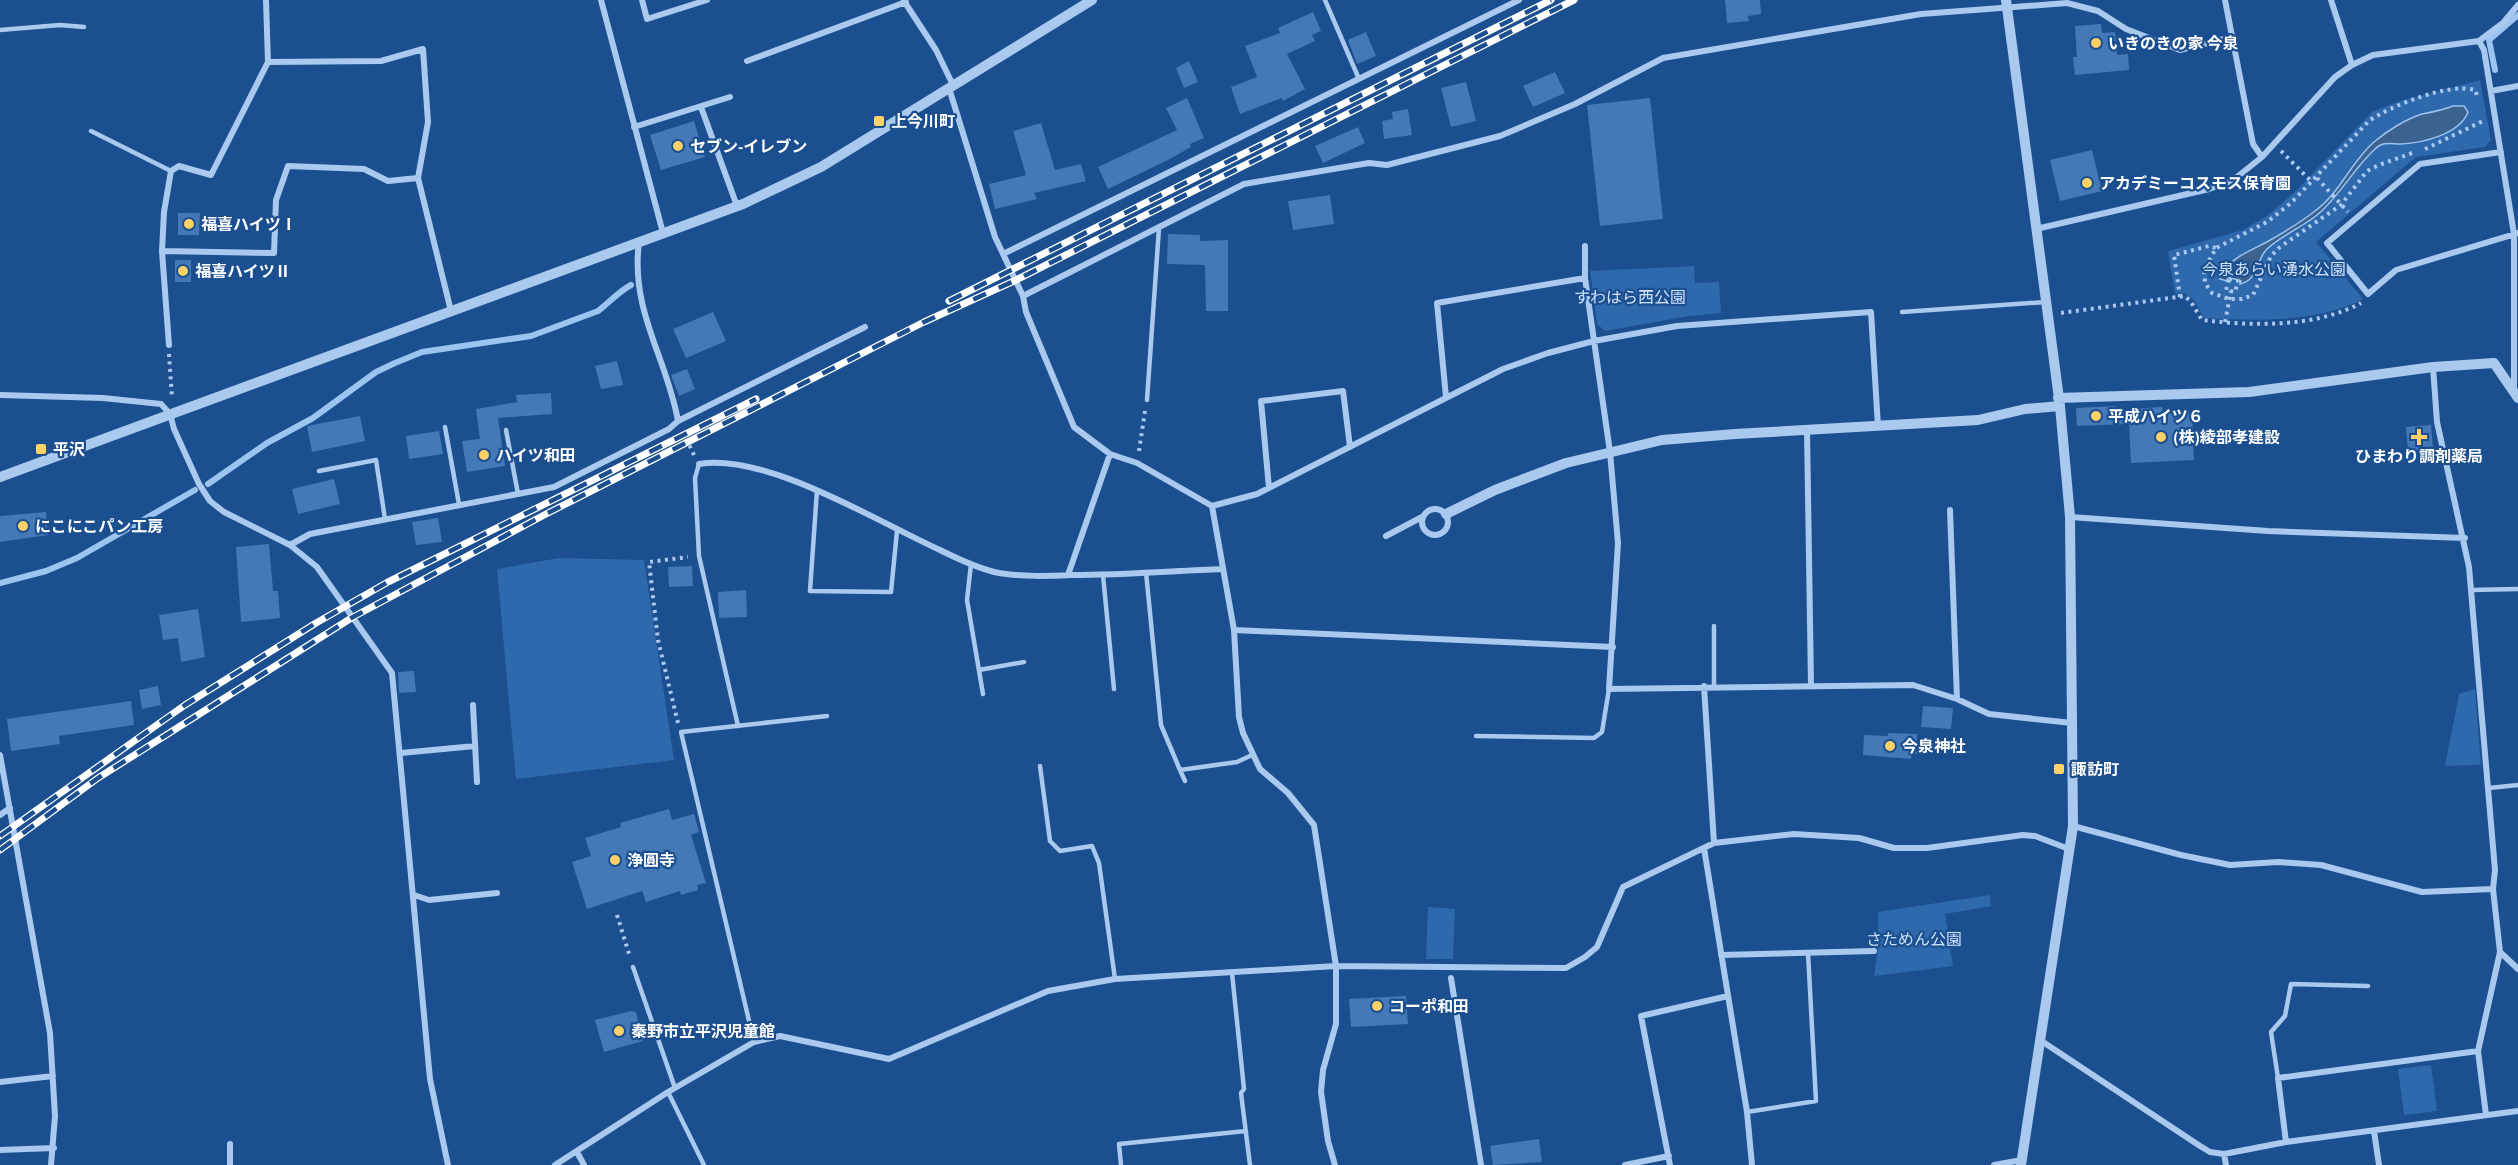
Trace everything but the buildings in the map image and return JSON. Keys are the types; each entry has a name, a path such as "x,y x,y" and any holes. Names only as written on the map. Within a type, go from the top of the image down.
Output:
{"street":[{"path":"169,345 162,251 164,212 171,171 178,166 211,175 268,62 266,0"},
{"path":"602,0 663,233"},
{"path":"642,0 647,19 707,0"},
{"path":"0,477 737,206 821,167 1092,0"},
{"path":"1003,254 1519,0"},
{"path":"2225,0 2253,144 2262,157"},
{"path":"2331,0 2352,65"},
{"path":"747,61 905,1 936,51 951,86 995,237 1023,296 1026,312 1069,419 1082,434 1110,454 1137,463 1212,506 1245,498 1269,488 1503,369 1548,353 1594,341 1687,325 1871,312 1878,427"},
{"path":"1023,296 1244,184 1369,163 1386,165 1500,136 1575,104 1663,58 1921,14 2007,3 2067,3 2098,11 2126,29 2180,50 2232,37"},
{"path":"1994,1165 2021,1162 2073,826 2070,517 2059,402 2007,3"},
{"path":"2036,229 2209,189 2232,181 2262,157 2335,77 2352,65 2373,56 2479,41 2503,23 2518,5"},
{"path":"2479,41 2484,50 2516,234 2516,394"},
{"path":"268,62 381,61 423,49 428,122 418,178 451,311"},
{"path":"2491,91 2518,86"},
{"path":"634,127 730,98"},
{"path":"700,107 737,206"},
{"path":"2501,152 2420,164 2327,243 2368,294 2396,270 2516,234"},
{"path":"162,251 274,253 276,200 288,166 364,170 388,181 418,178"},
{"path":"639,242 636,268 646,322 678,421"},
{"path":"1585,246 1585,278 1610,452 1618,543 1609,689 1913,685 1957,699 1989,714 2072,723"},
{"path":"1446,397 1437,303 1585,278"},
{"path":"290,545 310,534 554,487 669,429 678,421 865,327"},
{"path":"1446,514 1517,481 1566,463 1662,440 1978,420 2059,402 2249,392 2433,367 2494,363 2516,394"},
{"path":"2433,367 2437,422 2465,538 2495,870 2493,889 2500,952 2478,1051 2486,1115"},
{"path":"1269,488 1262,401 1343,391 1350,447"},
{"path":"0,395 145,401 161,404 170,414 174,429 199,484 210,501 224,512 290,545 317,567 392,673 430,1079 448,1165"},
{"path":"1807,430 1811,685"},
{"path":"1068,575 1110,454"},
{"path":"699,464 713,461 746,465 817,490 897,531 971,563 1007,574 1103,575 1222,568"},
{"path":"1212,506 1234,630 1239,717 1243,733 1260,769 1288,793 1314,825 1336,966 1336,1024 1323,1070 1322,1092 1328,1141 1335,1165"},
{"path":"1386,536 1433,509 1441,510 1446,514 1448,520 1446,529 1435,535 1424,529 1422,517"},
{"path":"1950,510 1957,699"},
{"path":"2070,517 2268,531 2465,538"},
{"path":"1234,630 1613,647"},
{"path":"1704,686 1714,843"},
{"path":"473,705 477,782"},
{"path":"401,753 475,746"},
{"path":"0,755 50,1033 54,1148 51,1165"},
{"path":"0,815 10,808"},
{"path":"2073,826 2181,855 2230,865 2278,862 2321,865 2422,892 2493,889"},
{"path":"555,1165 668,1092 754,1042 780,1036 889,1059 1048,991 1115,980 1336,966 1566,968 1597,947 1623,887 1714,843 1794,834 1859,838 1894,848 1927,848 2023,835 2035,836 2069,849"},
{"path":"1704,848 1747,1113 1752,1165"},
{"path":"414,895 429,900 497,893"},
{"path":"1721,955 1874,951"},
{"path":"2500,952 2518,969"},
{"path":"1450,978 1481,1165"},
{"path":"1670,1165 1641,1016 1728,996"},
{"path":"2040,1040 2210,1152 2224,1154 2286,1142 2518,1111"},
{"path":"2286,1142 2278,1078 2478,1051"},
{"path":"0,1082 53,1076"},
{"path":"2374,1131 2379,1165"},
{"path":"230,1144 230,1165"},
{"path":"0,1150 54,1148"},
{"path":"577,1152 584,1165"},
{"path":"2224,1154 2226,1165"},
{"path":"1625,1165 1669,1156"}],"lane":[{"path":"1325,0 1359,79"},
{"path":"0,30 60,25 84,27"},
{"path":"91,131 171,171"},
{"path":"1147,400 1159,228"},
{"path":"1902,312 2046,302"},
{"path":"446,427 459,504"},
{"path":"506,430 518,494"},
{"path":"319,471 376,460 385,519"},
{"path":"699,464 695,478 699,556 738,726"},
{"path":"817,490 810,591 891,592 897,531"},
{"path":"971,563 967,600 983,694"},
{"path":"1146,572 1161,725 1185,781"},
{"path":"1103,575 1114,688"},
{"path":"2471,590 2518,589"},
{"path":"1714,626 1714,686"},
{"path":"979,670 1024,662"},
{"path":"1476,736 1594,738 1602,732 1609,689"},
{"path":"754,1042 681,732 827,716"},
{"path":"1180,770 1237,762 1252,755"},
{"path":"1040,766 1050,841 1060,851 1092,846 1099,863 1115,980"},
{"path":"2489,789 2518,786"},
{"path":"1747,1113 1816,1101 1808,953"},
{"path":"633,967 675,1088"},
{"path":"1232,973 1250,1165"},
{"path":"2278,1078 2271,1032 2285,1016 2291,984 2368,986"},
{"path":"668,1092 704,1165"},
{"path":"1121,1165 1119,1144 1246,1131"}],"path":[{"path":"2317,178 2341,205 2280,247 2271,256 2253,295 2242,299 2229,299 2211,293 2203,278 2207,262 2216,248 2267,222 2291,203 2317,178 2368,121 2400,103 2464,87"},
{"path":"2281,150 2312,182"},
{"path":"2180,297 2174,255 2209,246 2216,248"},
{"path":"2229,279 2238,281 2235,292 2231,291 2226,290 2229,279"},
{"path":"2225,322 2231,291"},
{"path":"2048,315 2185,296 2192,302 2202,320 2252,324 2321,317 2343,312 2366,301 2368,294"},
{"path":"169,345 172,398 170,414"},
{"path":"1137,463 1147,400"},
{"path":"678,421 699,464"},
{"path":"681,732 658,640 649,562 699,556"},
{"path":"617,915 633,967"}],"green space":[{"name":"今泉あらい湧水公園","path":"2480,80 2491,140 2485,147 2416,157 2316,242 2363,299 2326,313 2285,319 2244,320 2204,318 2194,300 2184,293 2175,294 2168,251 2243,230 2267,216 2295,192 2372,112 2397,102"},
{"name":"すわはら西公園","path":"1694,266 1695,283 1719,282 1721,313 1689,316 1605,331 1597,324 1590,271"},
{"path":"559,558 644,560 674,760 516,779 497,569"},
{"path":"2475,689 2481,765 2445,766 2459,694"},
{"name":"さためん公園","path":"1990,895 1991,906 1945,914 1953,966 1874,976 1878,949 1878,912"},
{"path":"1428,907 1455,909 1453,959 1426,959"},
{"path":"2431,1065 2437,1111 2404,1115 2398,1069"}],"shaded area":[{"path":"2453,106 2464,106 2468,112 2464,120 2449,132 2410,143 2390,143 2378,146 2325,208 2263,253 2251,278 2240,284 2241,281 2228,277 2227,281 2220,279 2220,274 2235,260 2290,228 2324,204 2374,142 2416,116"}],"waterway":[{"path":"2495,70 2489,40 2518,15"},
{"path":"208,484 267,443 313,418 376,372 395,363 422,352 531,336 598,311 631,285"},
{"path":"0,583 46,571 77,558 195,490"}],"railway":[{"path":"949,301 1551,0"},
{"path":"0,850 98,778 353,617 546,514 924,322 1014,281 1574,0"},
{"path":"0,836 185,705 316,623 388,582 756,399"}],"place":[{"name":"いきのきの家 今泉","path":"2096,43"},
{"name":"上今川町","path":"879,121"},
{"name":"セブン-イレブン","path":"678,146"},
{"name":"アカデミーコスモス保育園","path":"2087,183"},
{"name":"福喜ハイツⅠ","path":"189,224"},
{"name":"福喜ハイツⅡ","path":"183,271"},
{"name":"平成ハイツ６","path":"2096,416"},
{"name":"(株)綾部孝建設","path":"2161,437"},
{"name":"ひまわり調剤薬局","path":"2419,437"},
{"name":"平沢","path":"41,449"},
{"name":"ハイツ和田","path":"484,455"},
{"name":"にこにこパン工房","path":"23,526"},
{"name":"今泉神社","path":"1890,746"},
{"name":"諏訪町","path":"2059,769"},
{"name":"浄圓寺","path":"615,860"},
{"name":"コーポ和田","path":"1377,1006"},
{"name":"秦野市立平沢児童館","path":"619,1031"}]}
